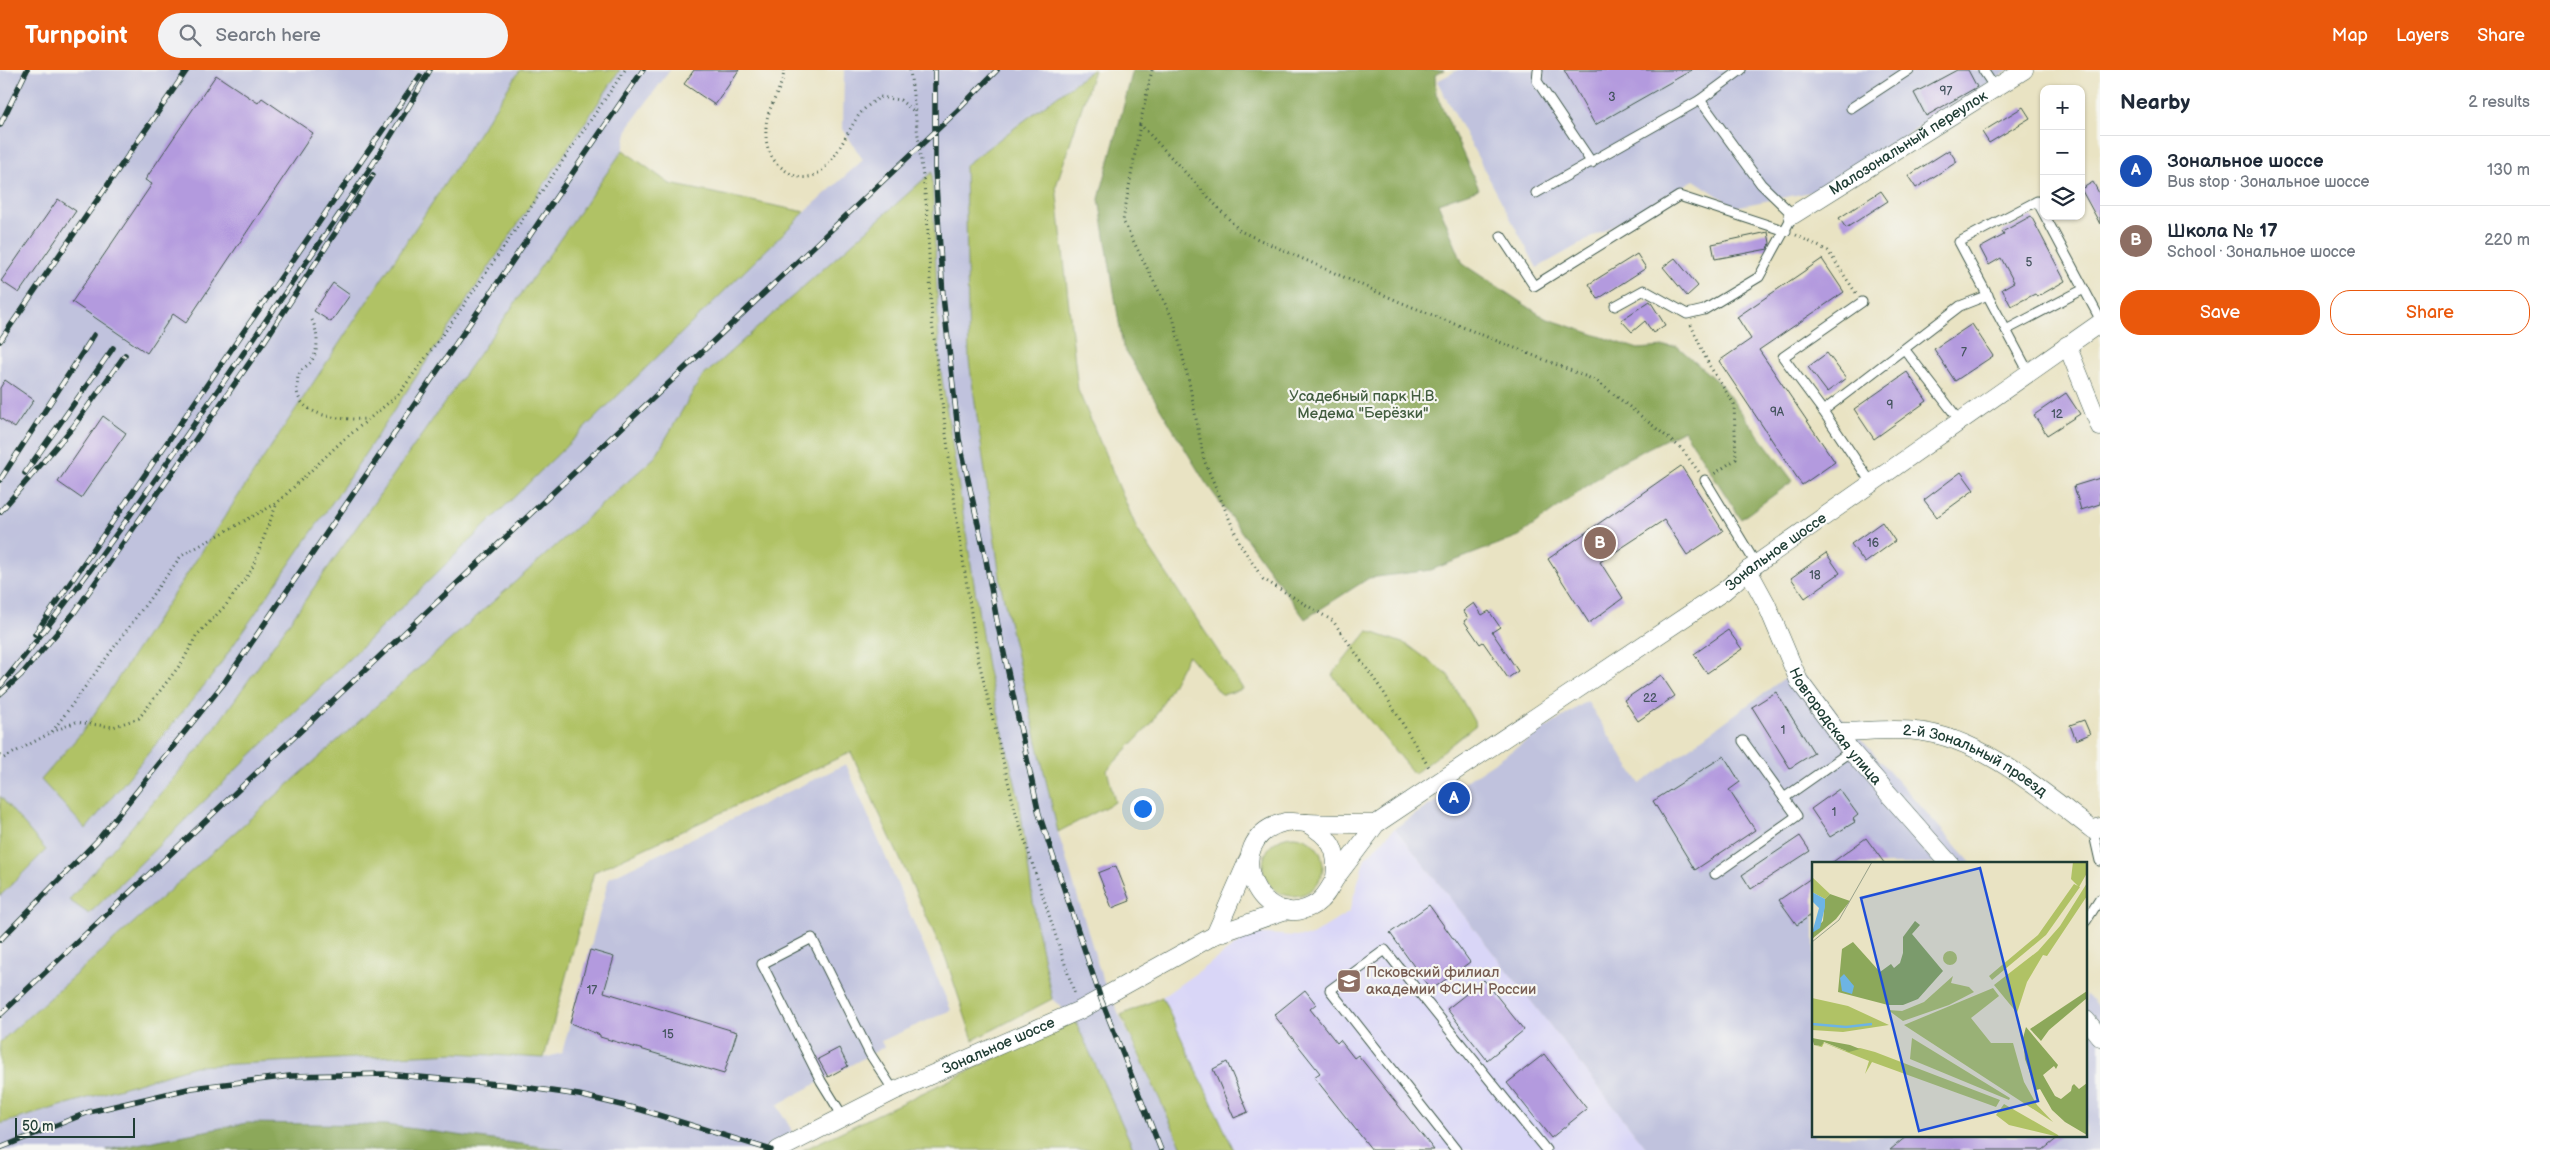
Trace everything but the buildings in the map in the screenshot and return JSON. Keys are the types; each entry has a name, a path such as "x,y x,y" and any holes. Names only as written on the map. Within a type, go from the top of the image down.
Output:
{"street":[{"name":"Малозональный переулок","path":"1790,223 2024,70"},
{"name":"Зональное шоссе","path":"778,1150 894,1091 1080,1010 1215,936 1286,910 1302,909 1317,903 1328,892 1335,878 1376,824 1724,591 1752,567 2100,321"},
{"path":"2067,345 2100,427"},
{"name":"Новгородская улица","path":"1752,567 1799,682 1851,752 1948,862"},
{"name":"2-й Зональный проезд","path":"1836,732 1916,731 1956,741 2007,765 2096,828"},
{"path":"1215,936 1255,842 1269,828 1287,822 1376,824"},
{"path":"1306,823 1322,832 1333,848 1337,863 1335,878"},
{"path":"1249,859 1250,878 1259,895 1271,905 1286,910"},
{"path":"2088,1022 2100,1037"}],"lane":[{"path":"1538,70 1537,81 1592,163"},
{"path":"1536,194 1700,100 1741,70"},
{"path":"1851,108 1909,70"},
{"path":"1983,70 1995,88"},
{"path":"1700,100 1790,223"},
{"path":"1501,236 1534,286 1679,196 1790,223"},
{"path":"2028,371 1959,242 2037,201 2040,207"},
{"path":"2047,220 2100,321"},
{"path":"1615,306 1644,290 1687,314 1704,310 1759,277 1790,223"},
{"path":"2006,330 2084,288"},
{"path":"1823,411 1960,306 1988,295"},
{"path":"1862,302 1783,357 1823,411 1872,484"},
{"path":"1905,350 1960,421"},
{"path":"1705,480 1752,567"},
{"path":"1716,874 1797,816 1743,741"},
{"path":"1784,798 1851,752"},
{"path":"2096,828 2100,861"},
{"path":"2088,918 2100,899"},
{"path":"842,1116 821,1081 762,964 812,938 870,1054 894,1091"},
{"path":"1456,1150 1330,990 1385,950 1546,1150"}],"path":[{"path":"52,732 182,556 277,503 341,442 398,395 455,318 624,70"},
{"path":"784,70 766,126 767,151 781,167 795,177 814,176 830,164 860,114 880,97 900,100 915,112"},
{"path":"910,70 927,210 932,322 957,521 978,658 1015,810 1080,1010"},
{"path":"1152,70 1140,124 1124,222 1143,264 1174,321 1204,460 1240,544 1263,579 1333,621 1384,693 1430,769"},
{"path":"1140,124 1240,231 1400,302 1597,380 1681,448 1705,480 1736,458 1734,404 1709,366 1687,314"},
{"path":"1790,223 1828,251 1862,302"},
{"path":"312,320 318,332 312,361 298,374 297,392 304,406 320,414 348,420 368,419"},
{"path":"0,755 4,758 52,732 76,722 113,727 139,718 183,661 196,636 226,605 251,571 277,503"}],"shaded area":[{"path":"0,70 520,70 83,731 41,780 86,828 212,676 345,484 620,70 670,70 629,126 623,150 207,739 70,900 89,914 805,212 863,160 843,129 844,70 1092,70 965,165 969,360 1002,591 1058,832 1102,978 1183,1150 1134,1150 1075,1020 1052,999 1036,924 1019,799 987,668 940,366 932,173 701,378 655,457 0,1042"},
{"path":"1458,70 2010,70 1816,191 1735,207 1694,180 1537,268 1437,81"},
{"path":"1805,676 1970,862 1812,862 1812,1138 2088,1138 2088,996 2100,1010 2100,1150 1648,1150 1395,828 1587,701 1640,784 1783,679"},
{"path":"846,764 951,1010 881,1041 884,1047 777,1105 794,1134 761,1150 564,1150 386,1125 247,1123 107,1150 0,1150 0,1124 195,1066 455,1053 544,1058 562,1053 609,878"},
{"name":"Псковский филиал академии ФСИН России","path":"1395,828 1648,1150 1234,1150 1162,997 1253,933 1309,937 1349,912 1365,858"}],"green space":[{"path":"520,70 620,70 345,484 212,676 86,829 41,780 83,731"},
{"path":"1094,70 1056,186 1078,390 1137,529 1243,689 1222,695 1188,655 1152,723 1107,770 1115,802 1058,832 1002,591 969,360 965,165"},
{"name":"Усадебный парк Н.В. Медема \"Берёзки\"","path":"1133,70 1444,70 1435,75 1436,94 1479,189 1438,203 1463,264 1545,318 1638,349 1677,346 1721,385 1793,481 1741,519 1684,430 1618,463 1519,536 1431,570 1369,578 1305,619 1205,482 1123,347 1099,199"},
{"path":"623,150 670,184 805,212 89,914 69,900 207,739"},
{"path":"932,172 940,366 987,667 1019,799 1036,924 1052,999 973,1040 946,959 851,752 594,872 544,1058 455,1053 195,1066 0,1124 0,1042 655,457 701,378"},
{"path":"1368,631 1408,645 1448,675 1476,725 1414,774 1332,675"},
{"path":"0,796 46,850 0,896"},
{"path":"1287,836 1299,836 1310,841 1318,849 1323,860 1321,878 1310,891 1299,896 1287,896 1276,891 1268,883 1263,872 1263,860 1268,849 1276,841"},
{"path":"1162,997 1234,1150 1183,1150 1121,1015"},
{"path":"1075,1020 1134,1150 803,1150"},
{"path":"247,1123 386,1125 564,1150 107,1150"}],"railway":[{"path":"0,125 27,70"},
{"path":"0,341 187,70"},
{"path":"0,686 67,601 193,427 389,139 430,70"},
{"path":"0,940 97,841 224,683 643,70"},
{"path":"935,70 935,168 943,296 959,439 986,560 997,621 1039,814 1101,999 1161,1150"},
{"path":"0,1015 958,110 997,70"},
{"path":"35,634 420,76"},
{"path":"0,694 21,675 74,613 264,342 373,175"},
{"path":"0,480 94,335"},
{"path":"25,473 113,348"},
{"path":"0,512 73,427 125,355"},
{"path":"0,1148 89,1112 192,1088 290,1076 385,1074 509,1085 579,1095 642,1110 771,1150"}],"place":[{"name":"Школа № 17","path":"1600,543"},
{"name":"Зональное шоссе","path":"1454,798"},
{"name":"Псковский филиал академии ФСИН России","path":"1349,981"}]}
